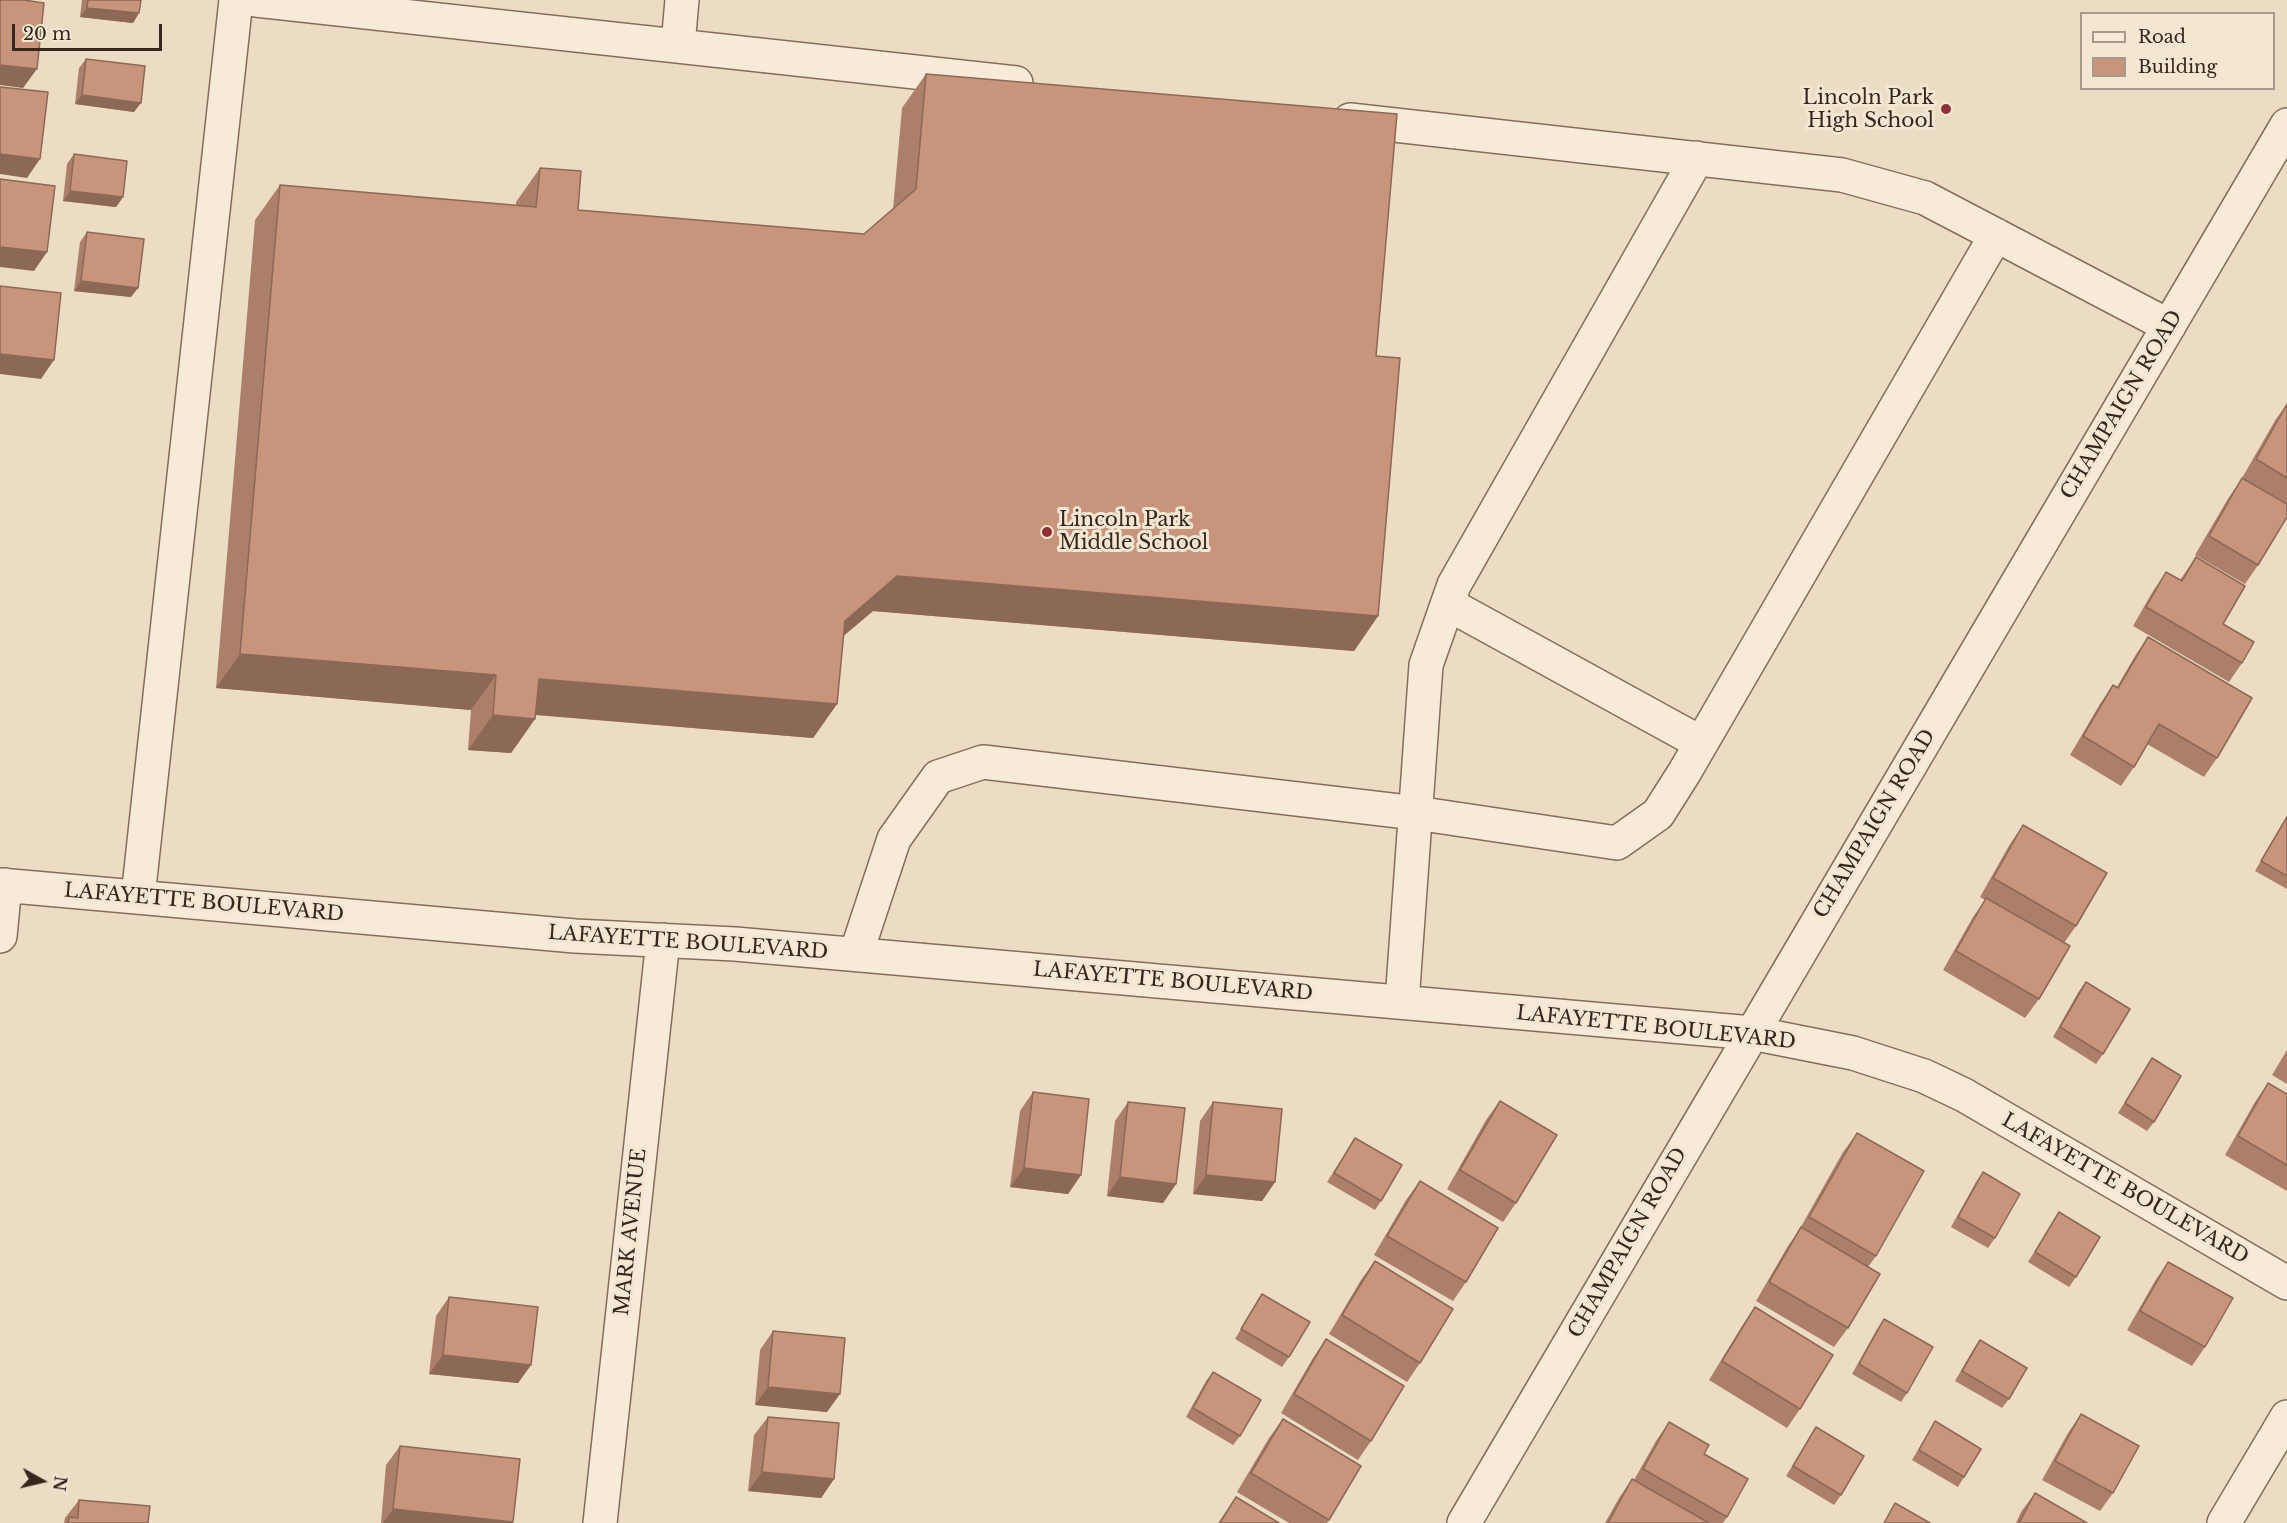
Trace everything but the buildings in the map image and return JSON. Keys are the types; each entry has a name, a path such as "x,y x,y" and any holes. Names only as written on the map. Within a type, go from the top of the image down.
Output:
{"street":[{"path":"138,897 236,0"},
{"path":"256,0 513,14 678,45 1045,86"},
{"path":"678,45 682,0"},
{"path":"1318,116 1842,175 1925,198 2169,326"},
{"name":"CHAMPAIGN ROAD","path":"1464,1523 2287,125"},
{"path":"1402,1002 1426,665 1454,585 1697,158"},
{"path":"856,954 894,839 938,777 983,762 1416,813 1617,843 1658,814 1996,235"},
{"path":"1448,604 1701,743"},
{"path":"0,936 3,885"},
{"name":"LAFAYETTE BOULEVARD","path":"3,885 575,936 735,944 856,954 1752,1034 1853,1053 1924,1076 1964,1095 2287,1283"},
{"name":"MARK AVENUE","path":"600,1523 663,940"},
{"path":"2224,1523 2287,1417"}],"place":[{"name":"Lincoln Park High School","path":"1946,109"},
{"name":"Lincoln Park Middle School","path":"1047,532"}]}
